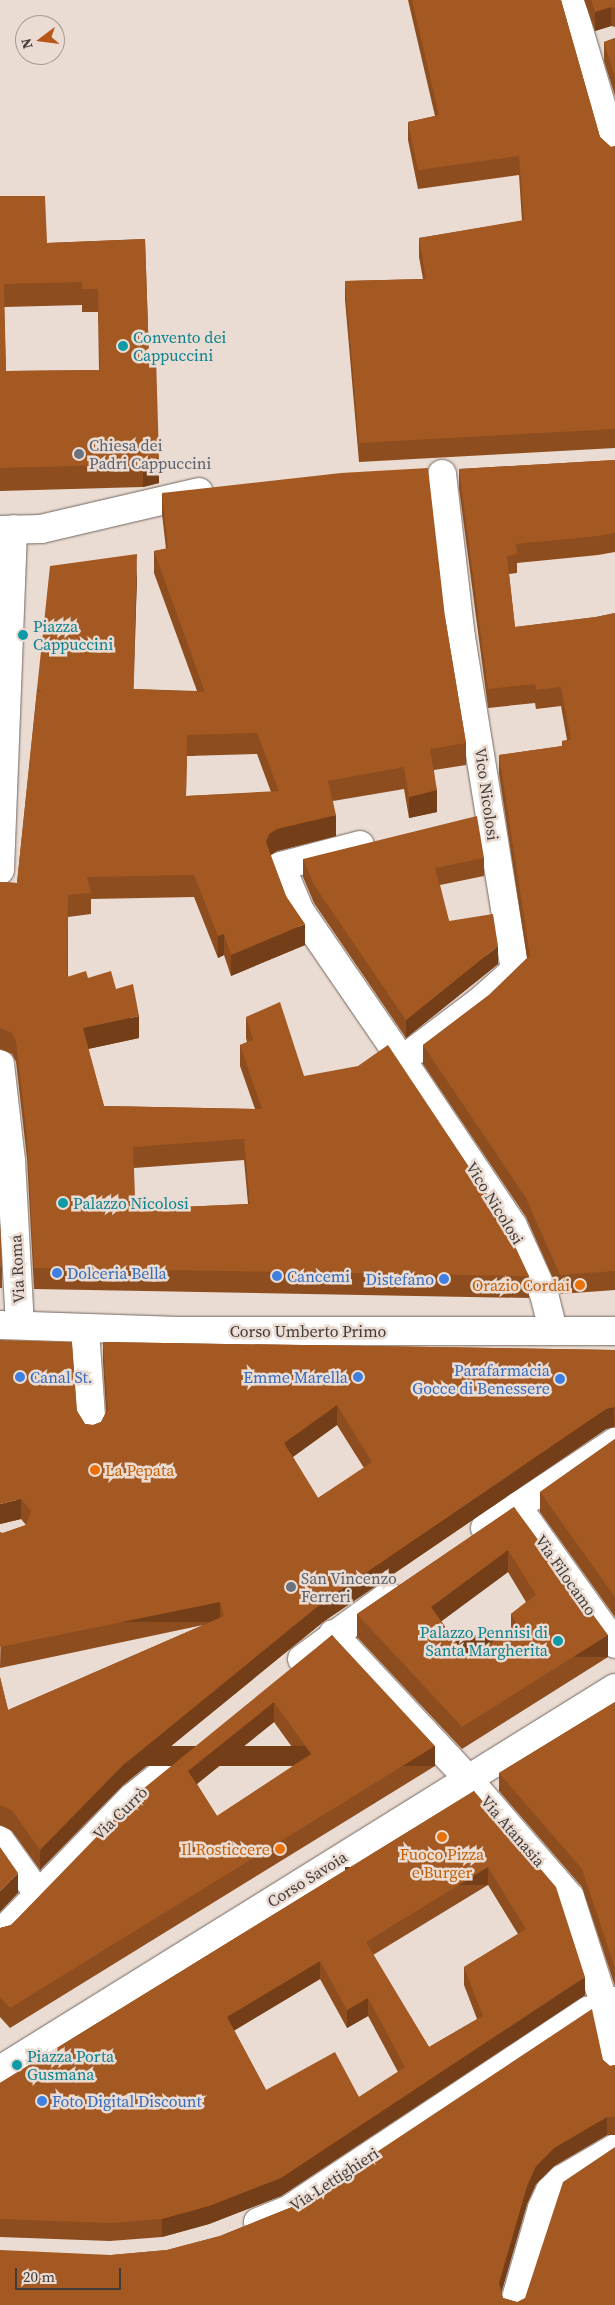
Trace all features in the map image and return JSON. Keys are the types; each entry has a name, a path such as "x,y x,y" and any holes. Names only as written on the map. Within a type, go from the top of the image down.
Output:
{"street":[{"path":"570,0 597,47 615,151"},
{"path":"412,475 470,472"},
{"name":"Vico Nicolosi","path":"402,1060 479,1002 515,970 489,815 478,729 461,637 442,474"},
{"path":"0,870 5,694 6,529 41,529 162,498 225,488"},
{"path":"462,821 489,815"},
{"name":"Vico Nicolosi","path":"387,839 281,866 300,911 513,1226 544,1294 553,1331"},
{"name":"Via Roma","path":"0,1064 10,1160 10,1325"},
{"name":"Corso Umberto Primo","path":"10,1325 85,1330 615,1331"},
{"path":"85,1330 92,1430"},
{"path":"461,1545 615,1442"},
{"name":"Via Filocamo","path":"517,1506 615,1644"},
{"path":"279,1678 333,1634 405,1584"},
{"name":"Via Atanasia","path":"333,1634 468,1779 570,1897 610,2003 615,2069"},
{"name":"Corso Savoia","path":"0,2070 615,1688"},
{"name":"Via Currò","path":"0,1934 132,1798 186,1754"},
{"path":"0,1840 39,1895"},
{"name":"Via Lettighieri","path":"233,2232 288,2210 588,2011 610,2003"},
{"path":"514,2305 542,2208 550,2191 562,2179 615,2148"}],"building":[{"path":"412,0 561,0 600,137 611,147 615,146 615,429 359,443 345,281 426,279 419,238 524,220 519,156 418,170 408,122 439,115"},
{"path":"591,0 615,0 615,8 611,7 595,12"},
{"path":"615,38 615,77 604,42"},
{"path":"0,196 45,196 47,243 145,239 149,357 156,356 159,459 143,464 0,468","holes":["82,282 82,289 98,289 100,370 6,371 4,284"]},
{"path":"615,460 615,533 516,544 517,554 507,556 515,627 615,613 615,1271 560,1275 526,1198 423,1045 489,995 530,956 499,755 563,746 562,741 571,740 561,687 536,690 535,684 488,689 459,469"},
{"path":"428,468 445,617 466,743 430,749 437,790 409,797 404,767 328,781 336,815 277,829 269,834 266,842 286,896 305,924 231,955 224,934 218,936 194,875 87,877 91,893 68,895 67,977 86,971 88,978 111,971 116,989 133,984 139,1016 83,1028 104,1106 262,1109 240,1045 253,1040 246,1017 280,1002 304,1076 358,1066 388,1045 499,1212 529,1276 34,1268 27,1138 16,1041 12,1033 0,1028 0,882 17,883 37,692 42,692 37,689 50,566 137,554 133,689 205,692 154,551 168,548 162,493 341,473","holes":["257,733 279,791 186,796 187,735","244,1139 250,1204 135,1209 133,1147"]},
{"path":"477,816 484,858 435,868 449,921 493,914 498,946 406,1020 314,885 303,859"},
{"path":"0,1224 2,1267 0,1267"},
{"path":"0,1340 72,1342 77,1411 85,1424 93,1425 101,1422 108,1409 103,1342 615,1350 615,1407 606,1409 323,1602 122,1766 40,1850 12,1810 0,1805 0,1677 8,1710 224,1616 220,1602 0,1647 0,1532 3,1533 26,1525 31,1511 21,1499 0,1504","holes":["337,1405 372,1462 318,1498 284,1443"]},
{"path":"615,1439 615,1597 540,1492"},
{"name":"Palazzo Pennisi di Santa Margherita","path":"514,1507 608,1635 462,1727 357,1614","holes":["508,1550 536,1595 511,1614 517,1625 468,1659 431,1607"]},
{"path":"332,1635 435,1746 10,2008 0,1997 0,1928 11,1925 143,1789","holes":["274,1702 311,1754 217,1816 188,1771"]},
{"path":"615,1702 615,1968 582,1869 499,1773"},
{"path":"474,1791 556,1887 585,1977 281,2178 209,2206 162,2219 110,2223 0,2219 0,2083","holes":["488,1867 526,1929 464,1967 483,2016 429,2047 366,1942","320,1961 347,2010 368,1998 405,2067 359,2097 335,2052 266,2090 227,2017"]},
{"path":"0,1847 18,1873 0,1891"},
{"path":"592,2009 603,2060 610,2066 615,2065 615,2117 607,2117 554,2148 536,2166 527,2186 499,2283 503,2298 517,2302 525,2298 563,2182 615,2147 615,2305 0,2305 0,2250 111,2255 167,2250 220,2236 297,2205"}],"place":[{"name":"Convento dei Cappuccini","path":"123,346"},
{"name":"Chiesa dei Padri Cappuccini","path":"79,454"},
{"name":"Piazza Cappuccini","path":"23,635"},
{"name":"Palazzo Nicolosi","path":"63,1203"},
{"name":"Dolceria Bella","path":"57,1273"},
{"name":"Cancemi","path":"277,1276"},
{"name":"Distefano","path":"444,1279"},
{"name":"Orazio Cordai","path":"580,1285"},
{"name":"Canal St.","path":"20,1377"},
{"name":"Emme Marella","path":"358,1377"},
{"name":"Parafarmacia Gocce di Benessere","path":"560,1379"},
{"name":"La Pepata","path":"95,1470"},
{"name":"San Vincenzo Ferreri","path":"291,1587"},
{"name":"Palazzo Pennisi di Santa Margherita","path":"558,1641"},
{"name":"Fuoco Pizza e Burger","path":"442,1837"},
{"name":"Il Rosticcere","path":"280,1849"},
{"name":"Piazza Porta Gusmana","path":"17,2065"},
{"name":"Foto Digital Discount","path":"42,2101"}]}
